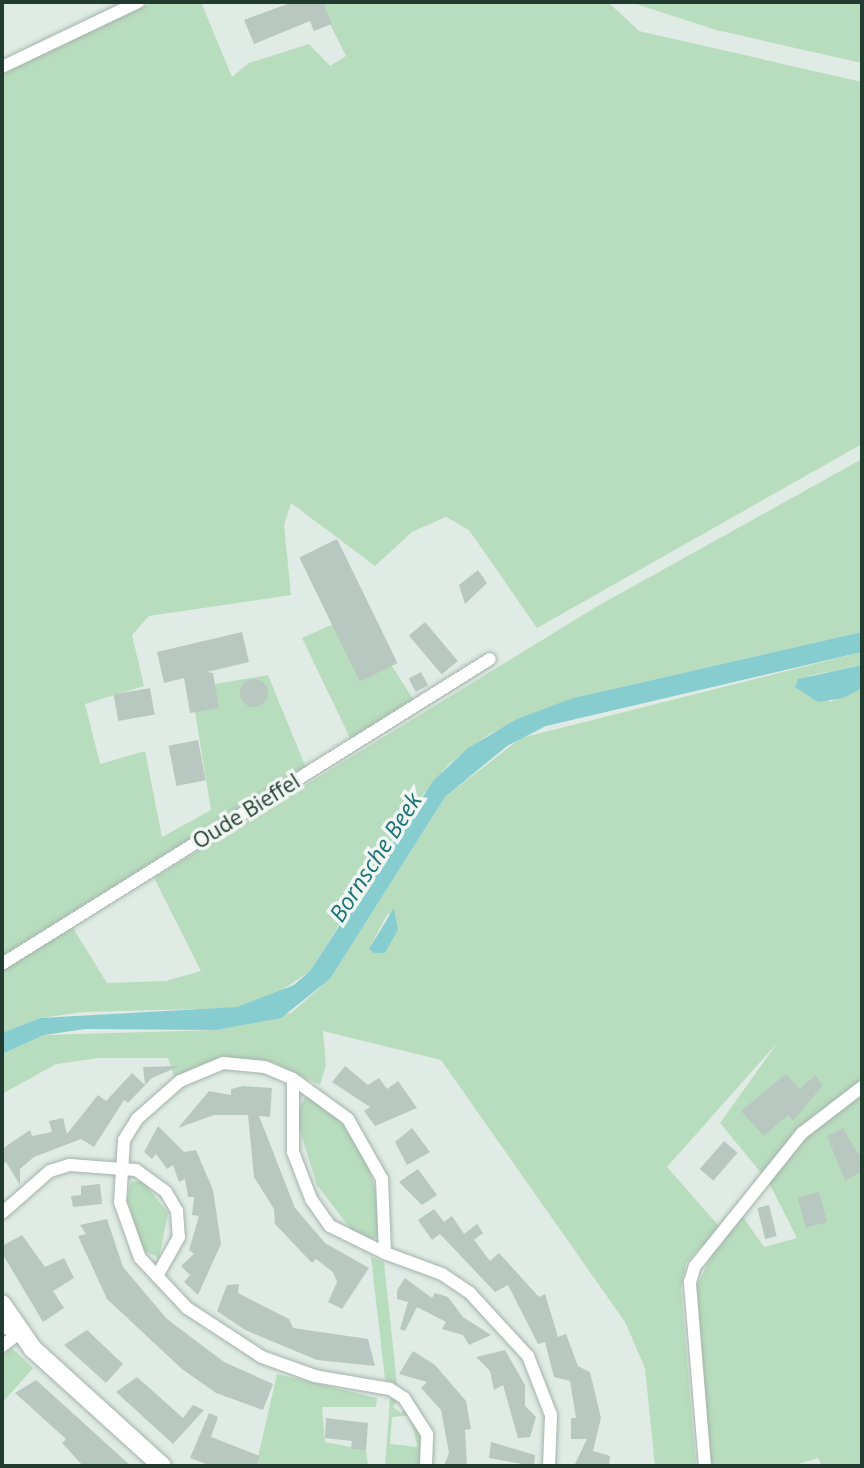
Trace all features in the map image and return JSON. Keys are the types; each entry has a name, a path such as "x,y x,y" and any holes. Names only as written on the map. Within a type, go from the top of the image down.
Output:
{"street":[{"path":"2,67 138,2"},
{"name":"Oude Bieffel","path":"2,964 490,659"},
{"path":"386,1252 382,1179 367,1146 348,1119 293,1079 246,1064 202,1069 137,1119 119,1166 130,1242 157,1276 187,1308 262,1357 315,1376 390,1389 404,1398 427,1434 426,1466"},
{"path":"293,1079 293,1152 311,1199 330,1226 442,1274 513,1335 546,1395 553,1434 549,1466"},
{"path":"705,1466 691,1294 695,1266 802,1133 862,1087"},
{"path":"2,1213 50,1171 119,1166 150,1177 177,1211 179,1237 157,1276"},
{"path":"2,1304 18,1334"},
{"path":"2,1326 18,1334 162,1466"},
{"path":"2,1346 18,1334"}],"green space":[{"path":"153,2 201,2 232,77 249,63 309,44 330,66 346,56 319,2 608,2 639,31 862,82 862,444 537,628 469,530 446,517 412,532 375,566 291,503 284,525 291,595 149,616 132,635 144,686 85,704 100,764 145,751 162,837 211,810 195,712 216,705 215,684 268,675 306,768 2,957 2,73"},
{"path":"630,2 862,2 862,63 716,30"},
{"path":"862,459 862,632 573,698 489,734 449,764 415,804 310,971 270,998 237,1008 84,1012 40,1018 2,1033 2,970 73,928 107,983 166,981 201,971 154,878 596,607"},
{"path":"358,613 415,702 351,740 302,638"},
{"path":"862,652 862,665 808,676 830,702 862,688 862,1466 822,1466 818,1458 792,1466 711,1466 694,1292 711,1256 703,1244 686,1263 681,1289 696,1466 655,1466 645,1368 625,1322 441,1060 323,1031 326,1065 320,1085 272,1062 206,1063 175,1079 168,1058 99,1058 56,1064 2,1094 2,1054 44,1035 216,1030 291,1013 330,979 445,797 521,738","holes":["388,913 398,930 385,953 369,949","778,1042 720,1123 768,1181 797,1238 764,1247 741,1214 726,1234 667,1167"]},
{"path":"305,1097 319,1100 345,1127 367,1163 380,1203 380,1235 371,1240 353,1232 317,1185 295,1115"},
{"path":"143,1181 168,1213 159,1258 143,1250 127,1199 131,1182"},
{"path":"371,1257 384,1262 397,1385 385,1379"},
{"path":"12,1348 33,1368 2,1403 2,1356"},
{"path":"277,1374 377,1398 376,1407 322,1407 325,1442 366,1450 368,1466 256,1466"},
{"path":"390,1398 398,1399 393,1407 401,1413 407,1406 414,1415 392,1417 390,1444 418,1447 411,1421 416,1417 423,1434 420,1466 385,1466"}],"water":[{"path":"862,632 862,652 546,726 507,746 445,797 330,979 281,1018 216,1030 85,1029 44,1035 2,1054 2,1033 40,1018 237,1007 294,985 310,971 433,781 468,748 517,719 573,698"},
{"path":"862,665 862,688 843,698 818,702 795,687 798,679"},
{"path":"394,908 398,930 385,953 374,953 369,949"}],"building":[{"path":"293,2 323,2 332,24 314,31 310,21 254,44 244,20"},
{"path":"337,539 397,663 360,681 299,557"},
{"path":"478,570 487,583 465,604 459,585"},
{"path":"425,622 458,661 442,675 409,635"},
{"path":"242,632 249,662 207,672 213,673 219,708 190,713 184,678 164,683 157,652"},
{"path":"421,672 428,685 416,692 409,679"},
{"path":"254,679 264,683 268,693 264,703 254,707 244,703 240,693 244,683"},
{"path":"150,688 155,715 118,721 114,694"},
{"path":"198,740 206,780 176,786 169,746"},
{"path":"180,1066 152,1078 128,1103 124,1100 94,1147 81,1139 34,1157 20,1169 20,1185 6,1162 2,1165 2,1149 30,1130 32,1136 52,1132 49,1121 63,1118 67,1134 98,1095 106,1101 132,1073 145,1085 143,1067"},
{"path":"345,1066 368,1085 379,1078 387,1089 398,1081 417,1108 375,1126 364,1111 370,1107 332,1082"},
{"path":"786,1074 800,1089 815,1075 823,1085 793,1121 788,1115 764,1136 741,1111"},
{"path":"243,1086 272,1088 270,1117 259,1116 295,1208 325,1243 369,1268 342,1309 328,1302 337,1282 333,1272 316,1259 312,1263 275,1224 274,1209 254,1177 248,1115 214,1115 178,1128 209,1091 231,1095 231,1089"},
{"path":"158,1126 184,1152 196,1150 213,1190 221,1244 198,1295 184,1282 190,1275 181,1266 194,1254 189,1250 199,1216 192,1215 194,1197 188,1197 185,1179 179,1182 173,1165 167,1169 156,1154 152,1159 144,1152"},
{"path":"412,1128 430,1152 407,1165 395,1142"},
{"path":"843,1128 858,1154 862,1152 862,1171 845,1181 827,1136"},
{"path":"724,1141 738,1153 713,1181 700,1169"},
{"path":"418,1169 437,1195 422,1205 399,1182"},
{"path":"100,1184 102,1204 73,1207 71,1196 81,1195 81,1186"},
{"path":"819,1192 827,1222 806,1228 798,1198"},
{"path":"769,1205 777,1236 765,1239 757,1208"},
{"path":"434,1209 444,1222 452,1216 464,1234 477,1224 483,1233 474,1240 490,1261 499,1253 539,1297 545,1294 558,1337 566,1334 578,1366 590,1372 601,1418 593,1451 610,1456 609,1466 574,1466 587,1439 571,1439 571,1418 576,1418 570,1381 554,1377 545,1342 538,1344 508,1285 495,1292 440,1234 432,1240 418,1220"},
{"path":"107,1219 123,1267 167,1319 224,1362 273,1384 263,1410 216,1393 182,1369 107,1299 78,1236 86,1234 80,1225"},
{"path":"22,1235 45,1267 64,1258 74,1278 53,1291 64,1308 43,1322 2,1253 2,1246"},
{"path":"405,1278 432,1298 435,1293 448,1297 463,1317 491,1335 469,1345 463,1335 442,1329 446,1322 417,1307 405,1331 400,1329 408,1302 397,1299 397,1290"},
{"path":"239,1284 238,1293 289,1319 293,1328 368,1339 375,1366 317,1360 245,1330 217,1311 227,1285"},
{"path":"87,1330 123,1364 106,1383 64,1345"},
{"path":"505,1350 525,1385 525,1406 536,1417 530,1437 518,1438 503,1385 494,1390 490,1371 476,1357"},
{"path":"413,1351 435,1365 466,1401 471,1429 465,1430 467,1466 444,1466 449,1453 441,1410 421,1388 427,1382 399,1374"},
{"path":"137,1377 183,1418 193,1405 204,1410 173,1444 116,1392"},
{"path":"36,1380 131,1466 83,1466 62,1443 66,1439 15,1393"},
{"path":"209,1413 218,1417 211,1437 260,1456 256,1466 211,1466 190,1458"},
{"path":"326,1418 368,1423 366,1450 351,1449 352,1441 325,1438"},
{"path":"491,1442 535,1455 534,1466 489,1458"}],"water label":[{"name":"Bornsche Beek","path":"375,857"}]}
